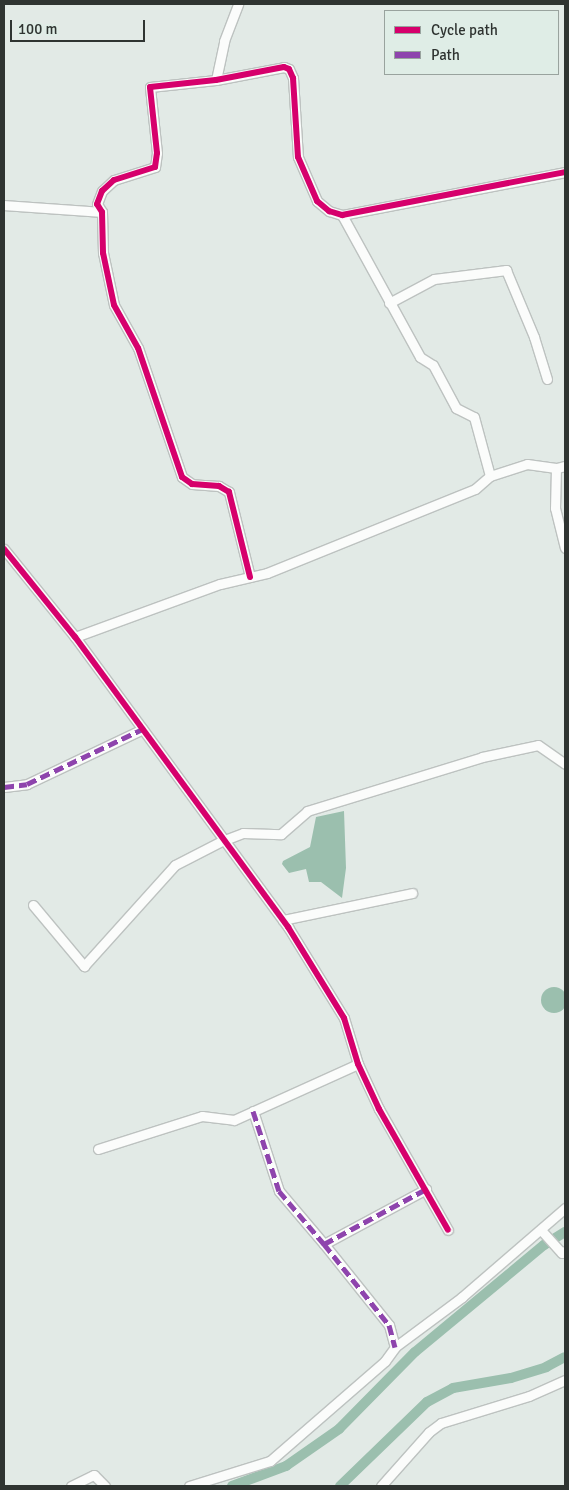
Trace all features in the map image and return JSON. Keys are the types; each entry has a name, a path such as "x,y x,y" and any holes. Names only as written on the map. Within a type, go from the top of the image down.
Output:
{"street":[{"path":"216,80 224,41 238,4"},
{"path":"250,577 229,492 219,486 192,484 182,477 138,348 114,305 103,253 102,212 97,204 102,191 114,180 155,167 157,153 150,87 216,80 284,67 289,69 293,78 298,157 317,202 329,211 342,215 565,172"},
{"path":"4,205 102,212"},
{"path":"342,215 420,357 433,365 456,408 474,417 490,476"},
{"path":"389,303 434,278 506,270 534,337 547,379"},
{"path":"75,637 220,584 250,577 475,489 490,476 527,464 561,467 555,508 565,548"},
{"path":"4,549 75,637 222,841 283,920 344,1018 358,1064 379,1109 448,1230"},
{"path":"4,787 27,784 143,729"},
{"path":"33,905 84,966 176,865 222,841 243,834 281,834 307,811 501,753 538,745 565,764"},
{"path":"283,920 412,893"},
{"path":"98,1149 202,1116 234,1120 358,1064"},
{"path":"253,1112 279,1191 389,1325 395,1347"},
{"path":"324,1244 426,1189"},
{"path":"189,1486 270,1461 385,1361 395,1347 462,1297 565,1208"},
{"path":"541,1230 564,1252"},
{"path":"381,1486 429,1432 441,1423 529,1396 565,1380"},
{"path":"71,1486 94,1475 105,1486"}],"shaded area":[{"path":"344,811 346,868 342,898 321,882 309,882 306,869 289,873 282,864 283,861 310,847 316,817"},
{"path":"554,987 563,991 567,1000 563,1009 554,1013 545,1009 541,1000 545,991"}],"waterway":[{"path":"232,1486 286,1466 339,1429 415,1352 544,1245 565,1232"},
{"path":"340,1486 427,1402 453,1388 511,1378 546,1367 565,1357"}],"marked path":[{"path":"4,787 27,784 143,729"},
{"path":"253,1111 279,1191 324,1244 426,1189"},
{"path":"324,1244 389,1325 395,1347"}],"cycle path":[{"path":"250,577 229,492 219,486 192,484 182,477 138,348 114,305 103,253 102,212 97,204 102,191 114,180 155,167 157,153 150,87 216,80 284,67 289,69 293,78 298,157 317,201 329,211 342,215 565,172"},
{"path":"4,549 75,637 288,927 344,1018 358,1064 379,1109 448,1230"}]}
